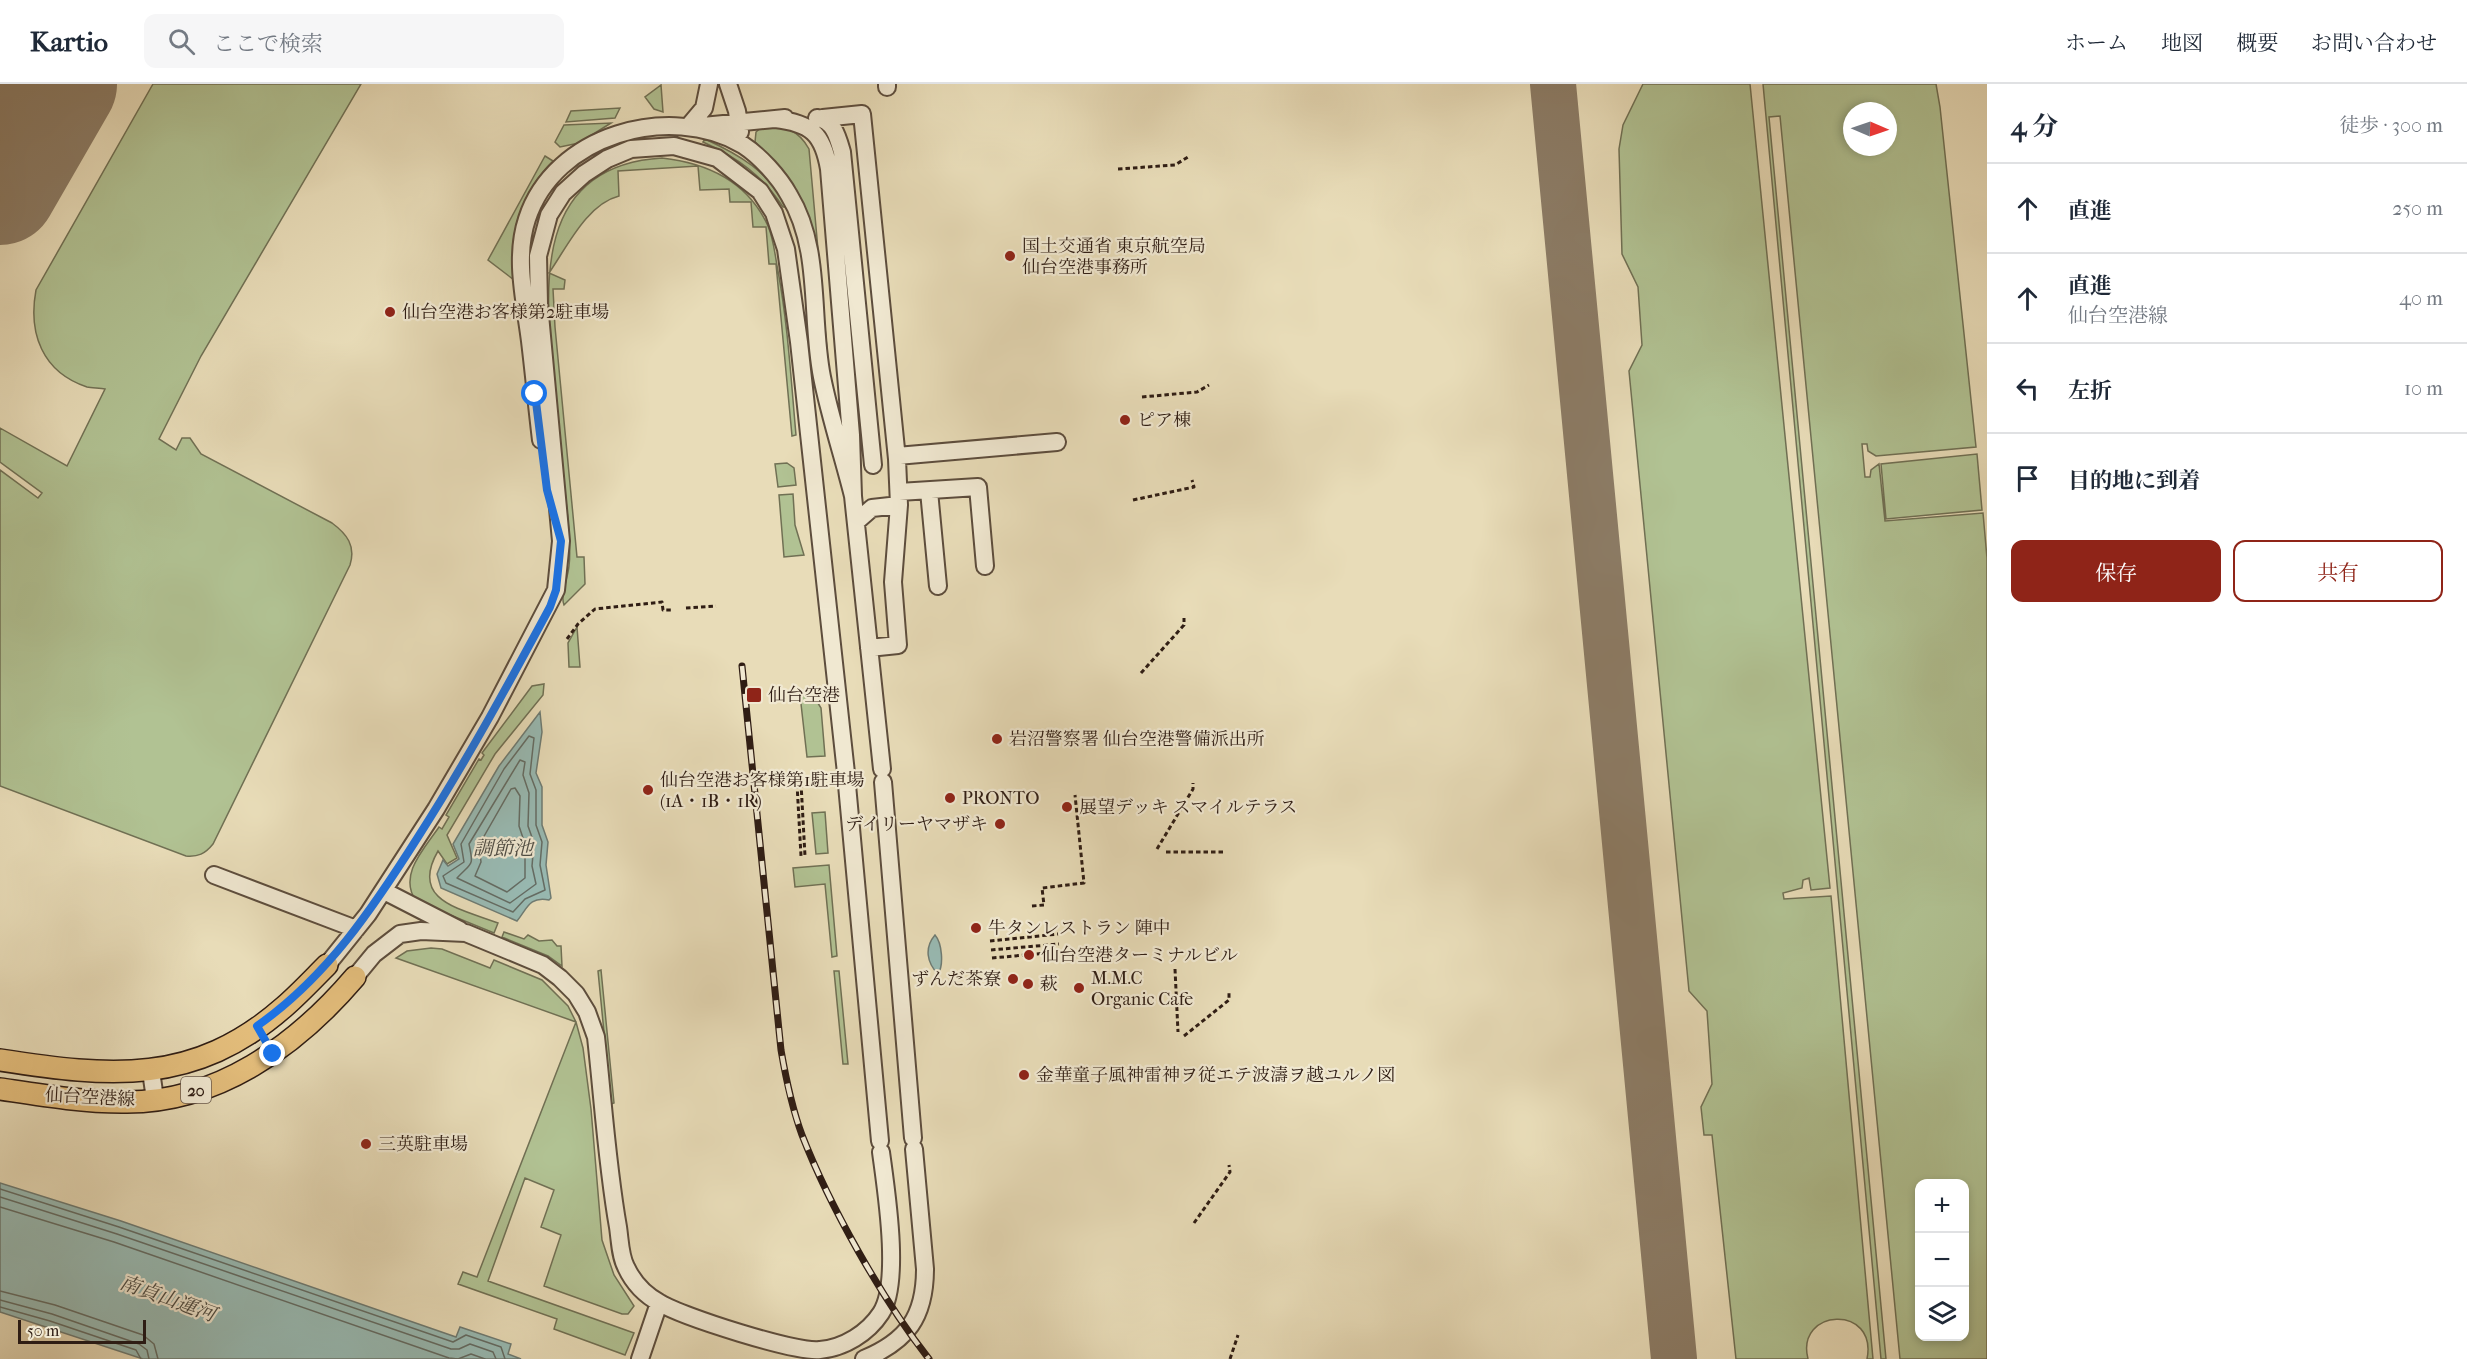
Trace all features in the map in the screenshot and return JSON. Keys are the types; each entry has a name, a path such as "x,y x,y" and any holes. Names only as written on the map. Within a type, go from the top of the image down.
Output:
{"main road":[{"name":"仙台空港線","path":"0,1060 64,1070 117,1073 151,1071 195,1061 284,1008 327,965"},
{"name":"仙台空港線","path":"0,1089 124,1102 155,1099 208,1087 273,1054 315,1021 355,977"}],"street":[{"path":"688,127 704,108 709,84"},
{"path":"728,84 739,123 740,144"},
{"path":"561,541 547,490 521,279 521,246 526,221 540,190 559,167 592,144 613,134 637,129 688,127 803,116 823,118 862,114 899,498 893,582 898,645 869,648"},
{"path":"823,118 836,131 842,152 873,465"},
{"path":"775,119 790,121 812,130 825,147 829,169 856,522 882,776 925,1269 925,1287 919,1312 904,1336 885,1350 864,1359"},
{"path":"688,127 716,133 740,144 775,175 790,195 804,225 812,274 822,376 853,487"},
{"path":"327,965 384,891 490,717 550,607 556,590 561,541 539,304 538,256 549,215 563,194 584,174 607,159 632,149 660,145 703,152 717,158 741,174 760,191 774,213 786,249 800,355 846,779 891,1260 890,1290 886,1302 880,1314 868,1326 844,1344 820,1350 792,1349"},
{"path":"800,355 812,274"},
{"path":"853,487 873,465 897,459 1057,442"},
{"path":"856,522 872,508 899,498 929,491 978,487 986,566"},
{"path":"929,491 938,586"},
{"path":"214,875 356,929"},
{"path":"384,891 466,933 543,965 576,994 587,1012 596,1037 615,1209 625,1266 638,1287 659,1303 816,1359"},
{"path":"355,977 374,954 400,934 421,931 466,933"},
{"path":"257,1026 273,1054"},
{"path":"151,1071 155,1099"},
{"path":"640,1359 659,1303"}],"path":[{"path":"1118,169 1174,165 1188,157"},
{"path":"1142,397 1197,392 1209,385"},
{"path":"1133,500 1194,487 1192,480"},
{"path":"567,639 578,624 595,609 662,602 663,610 670,610"},
{"path":"686,608 716,606"},
{"path":"1141,673 1184,625 1184,618"},
{"path":"1157,849 1193,789 1193,783"},
{"path":"799,784 803,856"},
{"path":"1032,906 1044,905 1042,888 1084,883 1075,795"},
{"path":"1166,852 1224,852"},
{"path":"990,941 1058,934"},
{"path":"991,950 1059,944"},
{"path":"992,958 1059,952"},
{"path":"1175,969 1178,1032"},
{"path":"1184,1036 1229,1000 1228,993"},
{"path":"1194,1223 1230,1172 1229,1165"},
{"path":"1230,1359 1238,1335"}],"green space":[{"path":"153,84 361,84 201,356 159,439 176,450 182,438 190,438 201,454 332,523 346,536 352,552 350,565 213,844 201,854 190,856 0,786 0,470 38,498 42,493 0,462 0,428 67,466 105,389 87,387 72,380 59,372 49,361 37,336 34,321 36,290"},
{"path":"1643,84 1750,84 1830,888 1811,890 1809,878 1803,880 1802,888 1783,893 1784,899 1831,896 1873,1359 1867,1359 1867,1341 1861,1329 1850,1321 1837,1319 1824,1322 1813,1330 1807,1342 1808,1359 1736,1359 1712,1135 1704,1135 1701,1107 1712,1084 1707,1011 1689,991 1629,371 1642,345 1638,287 1622,254 1619,149 1623,125"},
{"path":"1763,84 1936,84 1976,447 1876,456 1868,451 1867,444 1862,444 1865,477 1870,477 1871,470 1879,464 1885,521 1983,513 1987,558 1987,1359 1900,1359 1780,116 1769,117 1886,1359 1881,1359"},
{"path":"661,85 663,112 654,109 645,97"},
{"path":"620,108 615,118 566,122 571,111"},
{"path":"611,123 579,143 560,147 555,142 564,125"},
{"path":"763,126 790,130 805,142 809,149 829,372 810,220 788,177 755,142 756,132"},
{"path":"705,139 741,158 762,174 786,207 783,207 767,186 748,168 703,142"},
{"path":"545,156 553,161 532,187 515,231 512,263 514,280 488,260"},
{"path":"662,158 698,166 618,171 619,196 597,208 579,228 550,272 556,238 568,208 589,183 619,166"},
{"path":"698,166 738,186 760,211 768,226 772,237 784,312 796,435 792,436 776,264 769,264 766,227 753,227 751,202 730,202 729,189 700,190"},
{"path":"550,273 565,280 564,289 553,289 555,327 577,557 584,557 585,584 564,605 563,596 569,566 570,543 551,347"},
{"path":"1977,454 1982,510 1886,519 1881,464"},
{"path":"787,463 794,468 796,485 778,487 775,464"},
{"path":"793,494 795,525 804,555 784,557 779,495"},
{"path":"577,627 580,667 569,667 568,643"},
{"path":"544,684 543,695 495,754 447,835 457,858 447,864 438,851 431,868 430,881 434,892 455,907 498,923 494,933 416,901 411,891 411,872 415,862 439,827 442,829 449,817 446,815 479,759 481,760 484,755 482,753 532,686"},
{"path":"800,695 813,695 821,708 825,756 807,757"},
{"path":"825,812 828,853 816,854 812,813"},
{"path":"829,865 837,956 832,957 825,884 795,887 793,868"},
{"path":"504,932 524,939 528,935 539,941 552,940 557,946 561,946 562,966 548,956 502,937"},
{"path":"442,949 490,968 494,960 542,980 568,1006 576,1022 396,958 407,951"},
{"path":"601,970 614,1103 611,1104 598,971"},
{"path":"834,971 839,971 848,1064 843,1064"},
{"path":"576,1022 583,1048 591,1109 602,1240 614,1275 634,1306 628,1314 622,1314 544,1286 561,1235 541,1227 554,1190 525,1178 488,1281 634,1333 625,1355 554,1329 557,1319 458,1284 463,1272 477,1277"}],"water":[{"name":"調節池","path":"540,712 542,732 536,773 542,787 542,825 548,842 546,865 551,898 533,902 517,921 441,888 437,874 443,860 448,866 459,859 453,844 499,766"},
{"path":"935,935 941,954 938,974 931,965 928,955 929,945"},
{"name":"南貞山運河","path":"0,1183 121,1221 456,1337 460,1327 511,1344 508,1354 521,1359 143,1359 0,1312"}],"taxiway":[{"path":"1553,84 1674,1359"}],"runway":[{"path":"0,188 60,84"}],"railway":[{"path":"742,666 781,1050 792,1104 814,1163 858,1252 893,1309 929,1359"}],"place":[{"name":"国土交通省 東京航空局 仙台空港事務所","path":"1010,256"},
{"name":"仙台空港お客様第2駐車場","path":"390,312"},
{"name":"ピア棟","path":"1125,420"},
{"name":"仙台空港","path":"754,695"},
{"name":"岩沼警察署 仙台空港警備派出所","path":"997,739"},
{"name":"仙台空港お客様第1駐車場 (1A・1B・1R)","path":"648,790"},
{"name":"PRONTO","path":"950,798"},
{"name":"展望デッキ スマイルテラス","path":"1067,807"},
{"name":"デイリーヤマザキ","path":"1000,824"},
{"name":"牛タンレストラン 陣中","path":"976,928"},
{"name":"仙台空港ターミナルビル","path":"1029,955"},
{"name":"ずんだ茶寮","path":"1013,979"},
{"name":"萩","path":"1028,984"},
{"name":"M.M.C Organic Cafe","path":"1079,988"},
{"name":"金華童子風神雷神ヲ従エテ波濤ヲ越ユルノ図","path":"1024,1075"},
{"name":"三英駐車場","path":"366,1144"}],"route":[{"path":"273,1054 257,1026 284,1008 327,965 368,915 436,809 490,717 550,607 556,590 561,541 547,490 535,394"}]}
